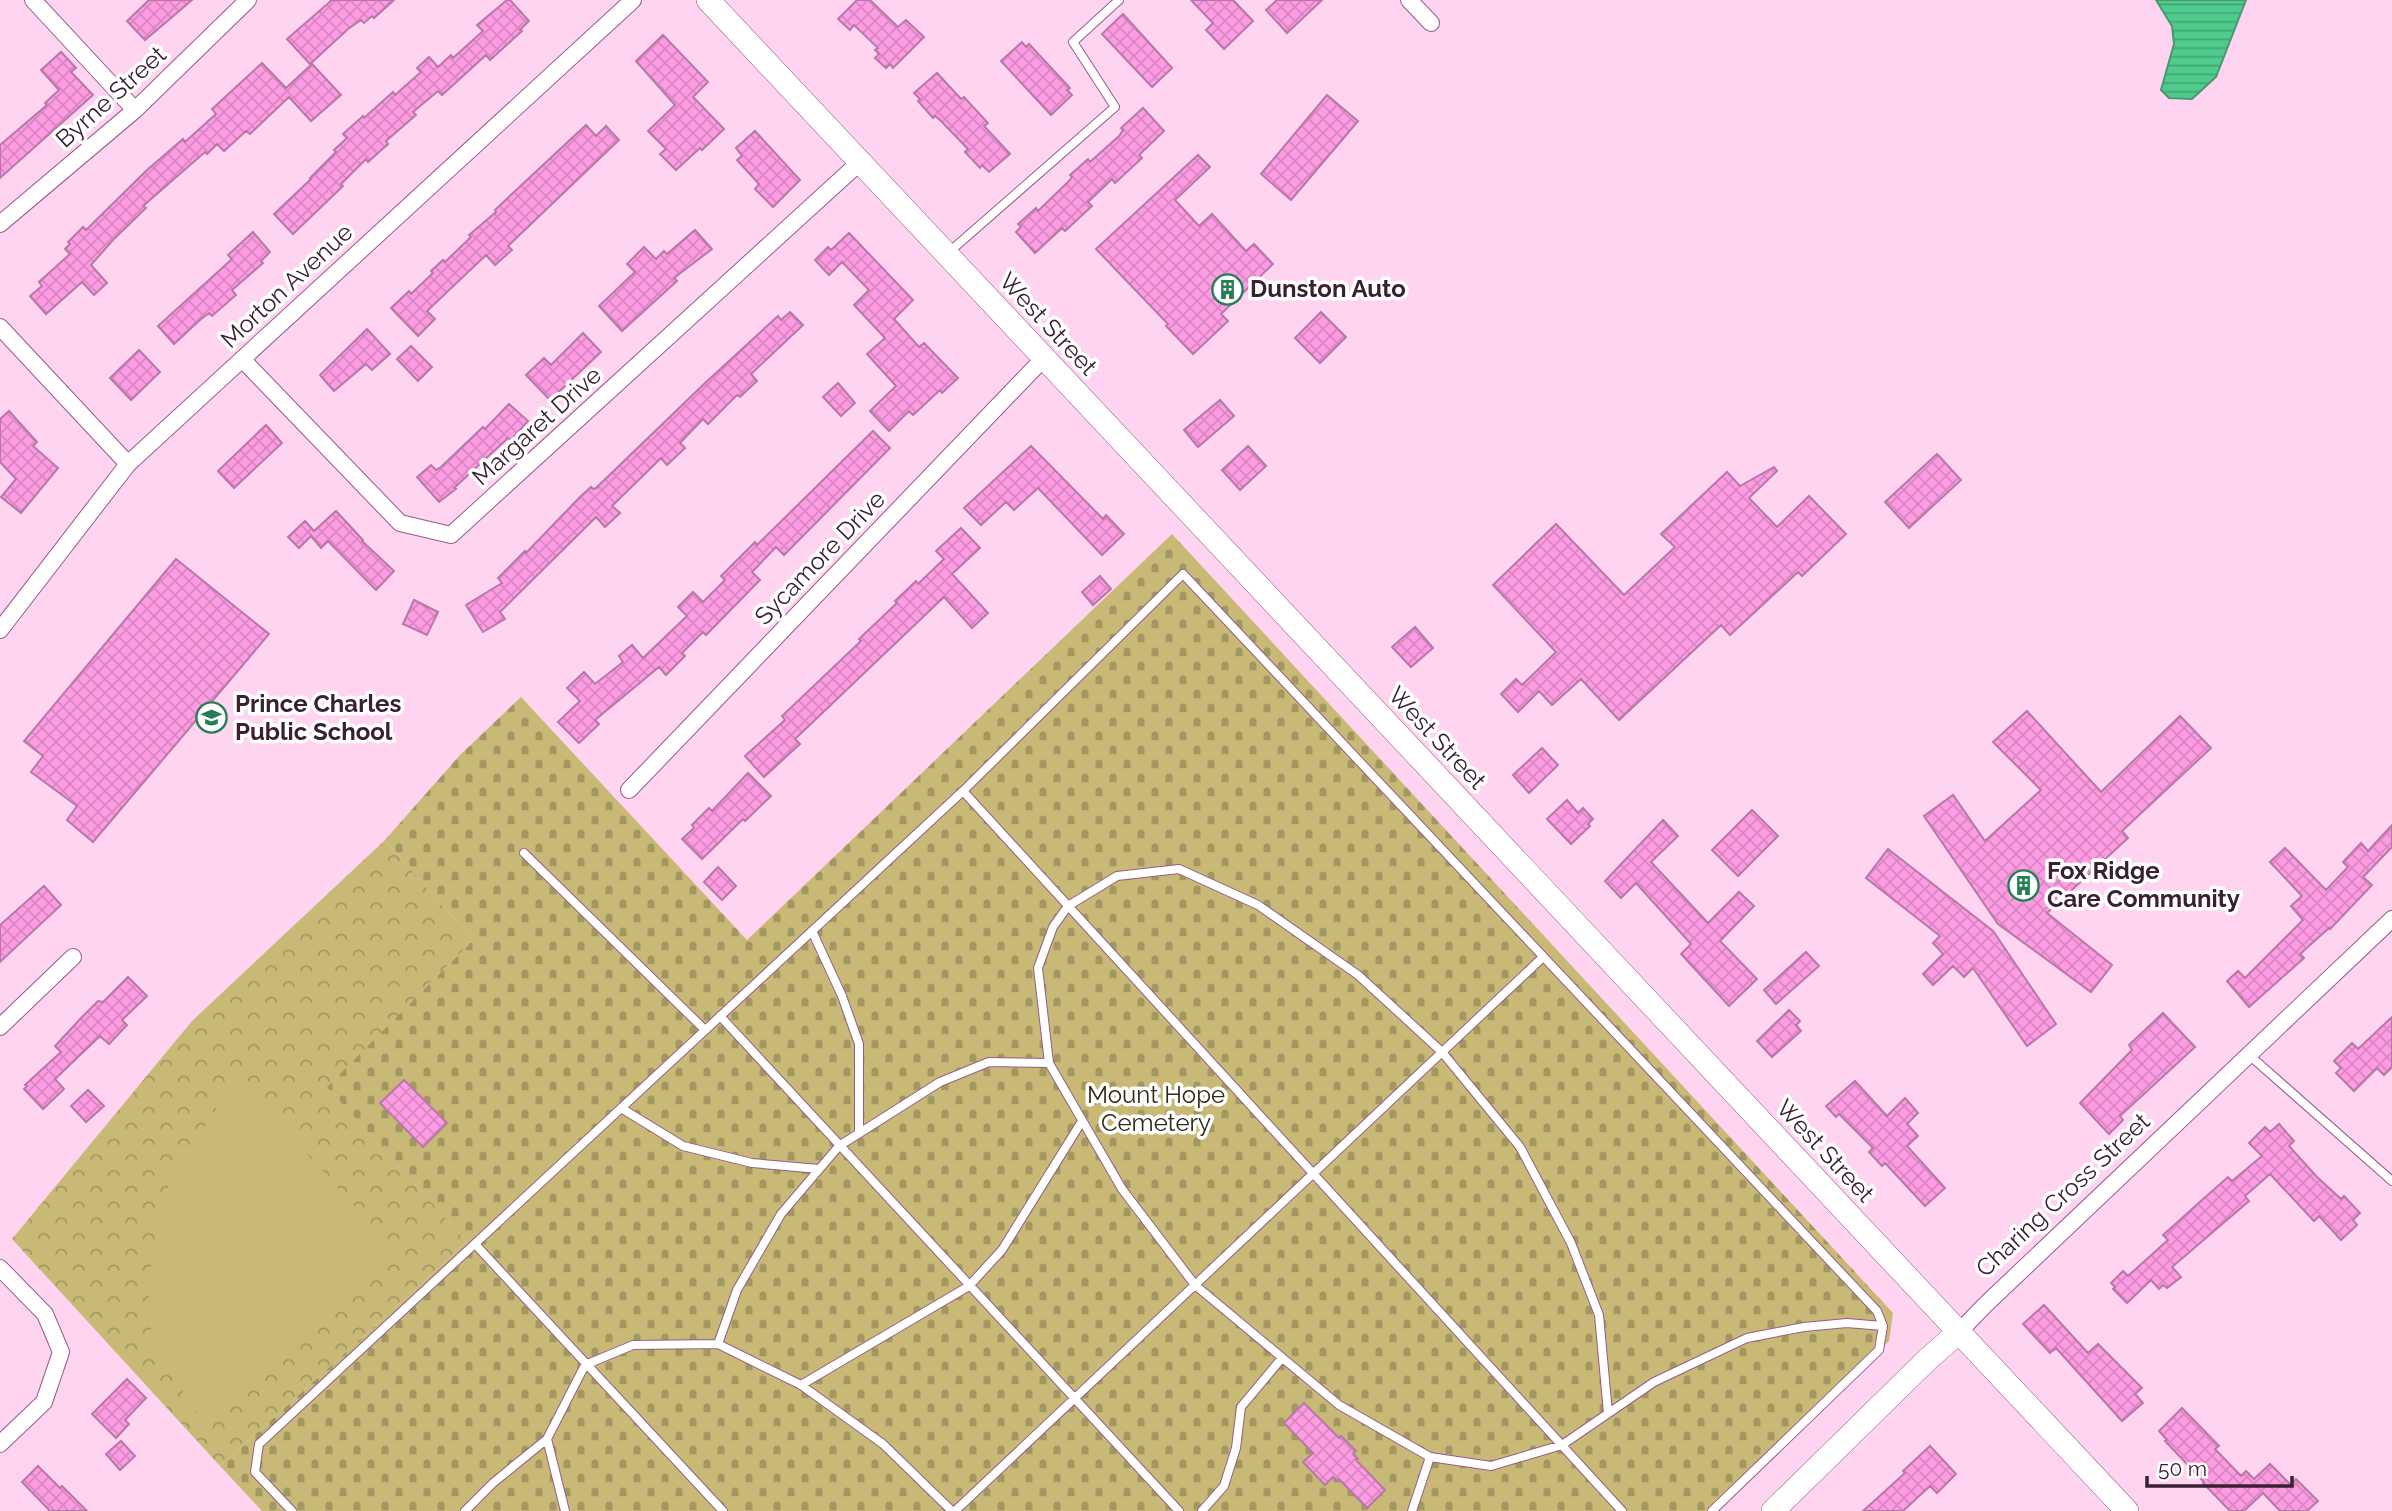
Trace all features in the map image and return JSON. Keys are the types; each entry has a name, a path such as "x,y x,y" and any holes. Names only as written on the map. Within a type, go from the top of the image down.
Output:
{"main road":[{"name":"West Street","path":"708,0 2127,1511"},
{"name":"Charing Cross Street","path":"1773,1511 1959,1332"}],"street":[{"path":"33,0 135,110"},
{"name":"Byrne Street","path":"0,224 135,110 248,0"},
{"name":"Morton Avenue","path":"0,630 128,464 633,0"},
{"path":"1409,0 1431,23"},
{"name":"Margaret Drive","path":"242,359 400,523 451,535 860,162"},
{"path":"0,327 128,464"},
{"name":"Sycamore Drive","path":"629,790 1044,358"},
{"name":"Charing Cross Street","path":"1959,1332 2392,919"},
{"path":"0,1027 73,957"},
{"path":"0,1268 45,1314 61,1352 44,1402 0,1444"}],"lane":[{"path":"947,254 1115,107 1073,42 1119,0"},
{"path":"292,1511 255,1472 259,1444 963,791 1183,573 1877,1311 1883,1326 1879,1350 1712,1511"},
{"path":"963,791 1622,1511"},
{"path":"524,853 705,1030"},
{"path":"1608,1413 1599,1315 1571,1242 1520,1147 1442,1052 1357,975 1258,905 1179,869 1117,876 1068,906 1053,927 1038,968 1049,1063 1122,1189 1195,1285 1339,1405 1430,1457 1491,1465 1562,1445 1654,1382 1747,1338 1804,1327 1847,1323 1883,1326"},
{"path":"812,931 842,996 859,1044 859,1133"},
{"path":"465,1511 493,1483 547,1439 585,1365 633,1345 718,1344 801,1385 883,1444 954,1511 1542,957"},
{"path":"720,1016 1179,1511"},
{"path":"2248,1054 2392,1181"},
{"path":"718,1344 737,1290 780,1214 839,1146 940,1082 989,1062 1049,1063"},
{"path":"621,1108 683,1146 752,1163 819,1169"},
{"path":"801,1385 969,1286 1002,1250 1082,1121"},
{"path":"475,1244 723,1511"},
{"path":"1202,1511 1224,1486 1236,1448 1241,1406 1282,1358"},
{"path":"547,1439 565,1511"},
{"path":"1412,1511 1430,1457"}],"green space":[{"name":"Mount Hope Cemetery","path":"1172,534 1893,1313 1889,1341 1716,1511 262,1511 220,1466 467,1242 326,1087 473,940 385,840 460,755 521,697 747,940"},
{"path":"385,840 473,940 327,1087 467,1242 220,1466 12,1239 192,1021"},
{"path":"236,1076 396,1252 206,1426 152,1346 148,1282 166,1191"}],"shaded area":[{"path":"2156,0 2246,0 2216,77 2192,99 2169,98 2161,90 2174,44 2172,26"}],"building":[{"path":"149,0 192,0 145,40 127,21"},
{"path":"332,0 394,0 374,18 372,16 364,23 361,20 348,29 310,64 287,39"},
{"path":"507,0 529,21 520,30 522,31 490,60 486,55 442,95 438,91 413,112 416,115 386,141 388,144 368,162 366,159 341,184 343,186 293,234 274,214 336,152 334,150 347,138 343,134 421,72 417,68 429,57 438,67 451,55 453,58 483,31 477,25"},
{"path":"857,0 870,0 898,27 906,20 924,37 893,68 890,64 886,68 875,58 879,54 875,50 878,48 854,25 850,30 838,19"},
{"path":"1191,0 1233,0 1253,21 1224,49 1206,30 1213,23"},
{"path":"1277,0 1322,0 1287,33 1266,10"},
{"path":"1123,14 1172,68 1152,87 1102,34"},
{"path":"663,35 708,82 693,97 724,129 676,170 660,154 666,149 648,131 675,105 636,61"},
{"path":"1022,42 1026,47 1029,44 1070,88 1067,90 1072,95 1051,115 1001,61"},
{"path":"61,52 76,68 71,72 93,95 0,178 0,145 47,105 45,103 59,90 41,70"},
{"path":"262,63 286,88 312,64 341,95 311,121 289,97 250,134 246,131 224,151 217,144 207,154 205,152 143,206 146,208 91,265 107,283 94,295 82,282 46,314 30,296 42,286 39,282 70,254 65,249 70,244 68,242 83,227 86,230 147,170 183,139 185,142 216,114 212,109"},
{"path":"937,73 988,123 984,126 1010,154 989,172 982,165 980,168 965,152 968,149 918,101 920,99 914,93"},
{"path":"1327,95 1358,121 1291,200 1261,174"},
{"path":"1143,108 1164,131 1139,155 1142,158 1115,183 1112,179 1088,202 1092,206 1065,231 1062,228 1035,253 1016,232 1021,227 1018,224 1036,208 1038,211 1068,182 1072,177 1070,175 1088,159 1090,162 1119,136 1123,130 1121,128"},
{"path":"586,125 596,136 606,126 619,140 508,246 512,250 495,265 486,255 427,311 435,319 418,336 391,308 409,291 411,294 433,273 431,271 443,260 445,262 471,237 469,235"},
{"path":"755,131 800,180 773,207 755,189 759,184 737,160 742,156 736,148"},
{"path":"1198,155 1210,167 1175,200 1199,226 1212,214 1246,251 1254,244 1273,264 1221,314 1228,321 1193,354 1096,249"},
{"path":"695,230 712,249 674,278 677,281 622,331 599,306 635,272 627,264 644,247 656,259 664,251 667,254"},
{"path":"253,232 270,252 261,261 263,263 232,290 236,295 212,316 209,313 201,319 174,344 158,326 232,259 228,255"},
{"path":"849,233 913,300 894,319 919,347 924,343 958,378 942,393 940,390 913,415 909,411 889,431 870,411 896,386 867,354 885,338 854,305 869,290 842,262 829,275 815,260 828,247 831,250"},
{"path":"790,312 803,325 751,374 757,381 740,397 737,395 708,424 703,419 680,443 685,448 667,465 661,458 612,506 620,513 605,527 596,517 500,612 505,619 483,632 466,605 502,583 498,578 579,498 591,487 596,488 778,316 781,320"},
{"path":"1321,312 1346,337 1320,363 1295,338"},
{"path":"367,329 390,354 372,370 366,364 334,391 320,375"},
{"path":"583,333 601,352 550,400 526,375 544,358 551,365"},
{"path":"411,346 432,367 418,381 397,359"},
{"path":"139,350 160,372 131,400 110,378"},
{"path":"838,383 855,403 841,416 823,397"},
{"path":"1220,400 1234,416 1198,447 1184,430"},
{"path":"509,404 528,421 511,440 508,438 439,502 417,477 431,465 436,470 441,467"},
{"path":"9,411 37,442 33,446 58,468 21,513 1,497 16,479 0,462 0,419"},
{"path":"266,425 282,443 234,488 218,471"},
{"path":"873,431 890,448 784,555 776,547 752,572 760,580 706,635 703,632 682,653 685,656 666,675 659,667 595,720 599,724 579,743 558,722 580,701 567,688 584,672 595,684 623,662 619,656 632,645 643,658 687,616 678,607 693,592 703,602 725,580 721,576 755,542 757,545"},
{"path":"1031,446 1103,519 1106,515 1124,534 1102,555 1038,488 1014,510 1006,502 981,525 964,508"},
{"path":"1248,446 1266,466 1240,490 1222,470"},
{"path":"1937,454 1961,480 1909,528 1885,502"},
{"path":"1774,467 1777,471 1749,498 1777,527 1809,496 1846,534 1802,576 1798,572 1730,635 1721,625 1619,720 1581,679 1552,705 1539,691 1518,712 1501,694 1516,679 1522,685 1556,652 1493,585 1556,524 1624,595 1675,547 1661,534 1727,472 1740,486"},
{"path":"336,511 362,541 394,571 376,590 328,541 321,548 311,536 299,548 288,537 305,521 314,531"},
{"path":"961,528 980,548 952,574 988,613 972,628 944,597 795,739 800,744 764,777 745,756 785,720 782,716 861,641 859,639 897,603 895,601 944,559 936,551"},
{"path":"176,559 269,634 93,842 67,820 77,806 31,772 43,756 24,741"},
{"path":"1100,576 1111,589 1093,605 1082,592"},
{"path":"414,600 438,612 427,635 403,624"},
{"path":"1415,627 1433,648 1411,667 1392,647"},
{"name":"Fox Ridge Care Community","path":"2027,711 2101,792 2180,716 2211,748 2122,831 2128,838 2047,913 2112,965 2091,992 1998,924 1924,816 1953,795 1985,841 2041,790 1993,742"},
{"path":"1542,748 1558,765 1529,793 1513,775"},
{"path":"748,773 771,796 702,859 682,839 709,808 712,811"},
{"path":"1567,800 1578,813 1583,808 1593,819 1588,824 1590,826 1571,844 1547,819"},
{"path":"1752,810 1778,836 1738,876 1712,850"},
{"path":"1663,820 1678,836 1651,862 1708,923 1739,892 1754,906 1720,941 1757,979 1729,1006 1681,954 1691,944 1636,883 1621,898 1605,881"},
{"path":"2392,825 2392,847 2363,877 2372,885 2330,929 2300,954 2304,958 2249,1007 2227,981 2238,971 2245,978 2303,920 2291,906 2302,896 2270,862 2285,848 2326,890 2348,867 2343,862 2361,843 2368,851"},
{"path":"1888,849 1993,931 2056,1024 2027,1046 1973,968 1964,977 1953,966 1933,985 1923,974 1943,954 1933,943 1940,936 1866,878"},
{"path":"718,867 736,886 722,900 704,882"},
{"path":"44,886 61,905 0,962 0,925"},
{"path":"1806,952 1819,966 1776,1004 1764,990"},
{"path":"128,977 147,996 122,1020 127,1025 109,1044 100,1036 55,1079 64,1089 43,1109 24,1089 27,1086 25,1085 61,1052 55,1046 82,1017 98,1001 103,1002"},
{"path":"1789,1010 1800,1021 1796,1025 1801,1031 1772,1057 1757,1041"},
{"path":"2163,1013 2195,1047 2120,1116 2123,1120 2109,1134 2080,1103 2132,1050 2129,1045"},
{"path":"2392,1017 2392,1067 2384,1075 2377,1068 2354,1091 2336,1073 2341,1068 2334,1061 2352,1043 2358,1049"},
{"path":"404,1080 447,1123 423,1147 380,1103"},
{"path":"1855,1081 1887,1116 1905,1098 1918,1113 1907,1124 1918,1136 1907,1146 1945,1188 1925,1206 1885,1163 1882,1166 1869,1152 1873,1148 1839,1114 1836,1117 1826,1106"},
{"path":"88,1090 104,1106 86,1122 71,1106"},
{"path":"2279,1124 2294,1141 2289,1146 2317,1177 2341,1199 2344,1196 2360,1213 2353,1220 2357,1225 2341,1240 2319,1216 2314,1221 2270,1174 2245,1196 2249,1201 2172,1267 2181,1277 2167,1288 2163,1285 2159,1289 2151,1280 2127,1303 2113,1289 2115,1287 2111,1283 2123,1271 2128,1276 2168,1240 2163,1235 2228,1177 2232,1181 2262,1156 2249,1143 2265,1127 2270,1132"},
{"path":"2044,1305 2088,1353 2098,1344 2142,1388 2135,1394 2143,1403 2122,1421 2056,1348 2050,1353 2023,1324"},
{"path":"127,1379 146,1398 125,1420 129,1424 116,1438 92,1414"},
{"path":"1304,1403 1356,1451 1353,1454 1358,1459 1356,1460 1385,1490 1367,1508 1339,1479 1337,1481 1333,1477 1325,1485 1303,1462 1313,1453 1284,1423"},
{"path":"2182,1408 2219,1446 2215,1449 2241,1476 2246,1471 2254,1479 2270,1464 2291,1485 2296,1479 2318,1501 2307,1511 2280,1511 2263,1493 2244,1511 2230,1511 2165,1441 2167,1440 2159,1431"},
{"path":"121,1441 135,1456 120,1470 106,1454"},
{"path":"1930,1446 1956,1474 1937,1493 1930,1486 1903,1511 1863,1511 1905,1473 1903,1471"},
{"path":"38,1466 87,1511 50,1511 22,1482"}],"place":[{"name":"Dunston Auto","path":"1227,289"},
{"name":"Prince Charles Public School","path":"212,718"},
{"name":"Fox Ridge Care Community","path":"2024,885"}]}
